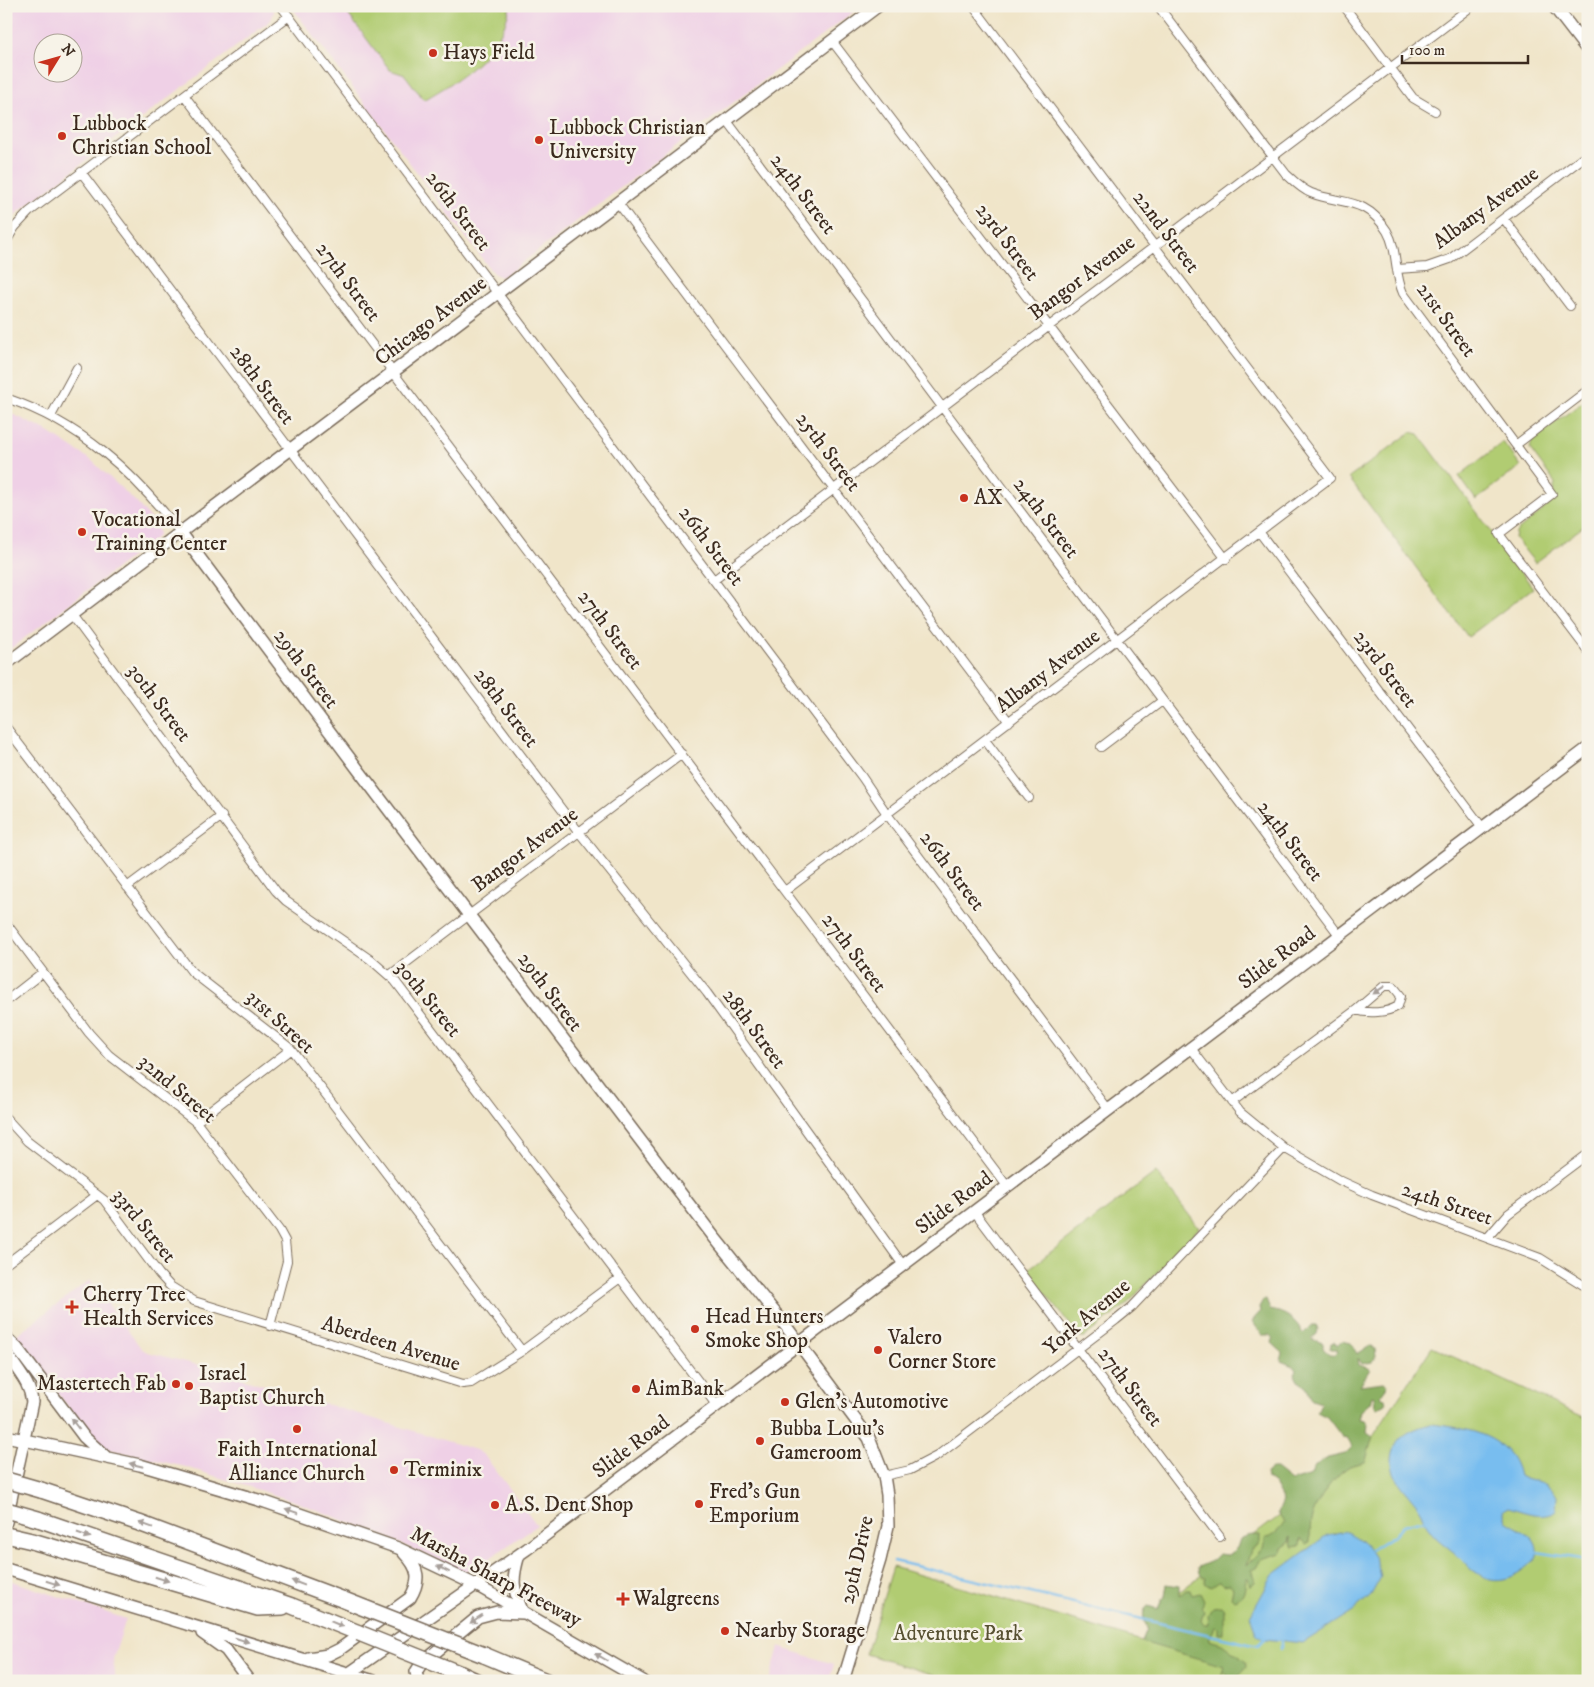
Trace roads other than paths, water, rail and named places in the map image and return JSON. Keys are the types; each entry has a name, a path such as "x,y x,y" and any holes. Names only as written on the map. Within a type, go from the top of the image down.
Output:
{"highway":[{"path":"6,1480 140,1523 344,1600 546,1681"},
{"path":"6,1510 38,1519 292,1606 476,1681"},
{"path":"6,1535 258,1608 292,1606"}],"main road":[{"name":"Chicago Avenue","path":"6,664 878,6"},
{"path":"1554,6 1588,50"},
{"name":"29th Street","path":"181,533 714,1237 860,1424 874,1448 884,1476"},
{"name":"Slide Road","path":"338,1681 520,1555 1588,748"},
{"path":"6,1338 17,1348 84,1437 109,1458"},
{"path":"6,1352 31,1392 32,1402 6,1522"},
{"name":"Marsha Sharp Freeway","path":"6,1436 109,1458 265,1502 398,1548 476,1585 523,1614 643,1681"},
{"name":"29th Drive","path":"843,1681 885,1542 888,1512 884,1476"},
{"path":"303,1658 328,1655 340,1649 410,1598 417,1583 416,1568 398,1548"},
{"path":"418,1681 416,1672 421,1664 478,1617 497,1612 523,1614 514,1590 513,1575 520,1555"},
{"path":"6,1559 18,1573"},
{"path":"6,1570 350,1672 374,1681"},
{"path":"183,1622 221,1645 249,1681"}],"street":[{"name":"26th Street","path":"281,6 862,777 887,814 1108,1110"},
{"name":"22nd Street","path":"973,6 1330,478"},
{"name":"21st Street","path":"1158,6 1286,174 1310,193 1355,203 1368,210 1378,219 1390,237 1396,255 1399,284 1403,293 1552,494 1499,534 1588,651"},
{"path":"1344,6 1413,98 1435,111"},
{"name":"Bangor Avenue","path":"714,580 941,406 1472,6"},
{"path":"6,242 21,219 289,16"},
{"name":"23rd Street","path":"832,41 1226,559"},
{"name":"27th Street","path":"184,95 1007,1186"},
{"name":"24th Street","path":"727,121 1339,935"},
{"name":"Albany Avenue","path":"1397,269 1427,267 1450,259 1588,154"},
{"name":"28th Street","path":"81,172 578,831 707,993 903,1265"},
{"name":"25th Street","path":"618,203 1009,722"},
{"path":"1504,219 1570,306"},
{"path":"50,416 77,368"},
{"path":"1516,444 1588,390"},
{"path":"6,398 50,416 79,433 114,458 158,504 181,533"},
{"name":"Albany Avenue","path":"785,891 1226,559 1330,478"},
{"name":"23rd Street","path":"1260,533 1482,828"},
{"name":"30th Street","path":"72,615 286,901 390,975 717,1406"},
{"path":"1101,747 1162,701"},
{"name":"31st Street","path":"6,727 192,972 291,1049 522,1351"},
{"path":"985,740 1028,798"},
{"name":"Bangor Avenue","path":"390,975 468,914 682,754"},
{"path":"127,887 222,816"},
{"name":"32nd Street","path":"6,923 89,1033 109,1055 196,1122 285,1241 287,1261 270,1326"},
{"path":"6,1000 43,972"},
{"path":"1232,1102 1356,1010 1384,986 1393,986 1401,996 1398,1006 1390,1010 1363,1012 1356,1010"},
{"name":"24th Street","path":"1190,1047 1232,1102 1254,1125 1284,1148 1340,1180 1372,1195 1414,1213 1488,1237 1540,1258 1588,1288"},
{"path":"196,1122 291,1049"},
{"name":"33rd Street","path":"6,1118 27,1141 104,1200 170,1286 194,1301 270,1326"},
{"name":"York Avenue","path":"884,1476 910,1470 937,1456 1132,1307 1284,1148"},
{"path":"1488,1237 1508,1214 1588,1154"},
{"path":"6,1264 97,1195"},
{"name":"27th Street","path":"974,1211 1220,1537"},
{"name":"Aberdeen Avenue","path":"270,1326 463,1384 471,1383 522,1351 620,1278"}],"water":[{"path":"1431,1424 1473,1431 1486,1436 1507,1451 1514,1462 1519,1476 1542,1482 1557,1495 1556,1510 1551,1513 1532,1514 1508,1507 1503,1510 1506,1521 1523,1531 1536,1544 1537,1557 1519,1573 1496,1580 1474,1571 1432,1533 1421,1510 1397,1479 1392,1466 1393,1451 1396,1445 1400,1439 1411,1431"},
{"path":"1345,1531 1369,1549 1379,1569 1381,1577 1371,1595 1353,1611 1303,1643 1264,1639 1257,1635 1250,1616 1273,1575 1327,1535"}],"waterway":[{"path":"1371,1550 1394,1535 1403,1525 1424,1520"},
{"path":"1537,1552 1588,1560"},
{"path":"894,1561 1253,1645 1258,1645 1264,1639"},
{"path":"1281,1641 1281,1649"}],"place":[{"name":"Hays Field","path":"433,53"},
{"name":"Lubbock Christian School","path":"62,136"},
{"name":"Lubbock Christian University","path":"539,140"},
{"name":"AX","path":"964,498"},
{"name":"Vocational Training Center","path":"82,532"},
{"name":"Cherry Tree Health Services","path":"72,1307"},
{"name":"Head Hunters Smoke Shop","path":"695,1329"},
{"name":"Valero Corner Store","path":"878,1350"},
{"name":"Mastertech Fab","path":"176,1384"},
{"name":"Israel Baptist Church","path":"189,1386"},
{"name":"AimBank","path":"636,1389"},
{"name":"Glen's Automotive","path":"785,1402"},
{"name":"Faith International Alliance Church","path":"297,1429"},
{"name":"Bubba Louu's Gameroom","path":"760,1441"},
{"name":"Terminix","path":"394,1470"},
{"name":"Fred's Gun Emporium","path":"699,1504"},
{"name":"A.S. Dent Shop","path":"495,1505"},
{"name":"Walgreens","path":"623,1599"},
{"name":"Nearby Storage","path":"725,1631"}],"park label":[{"name":"Adventure Park","path":"958,1634"}]}
